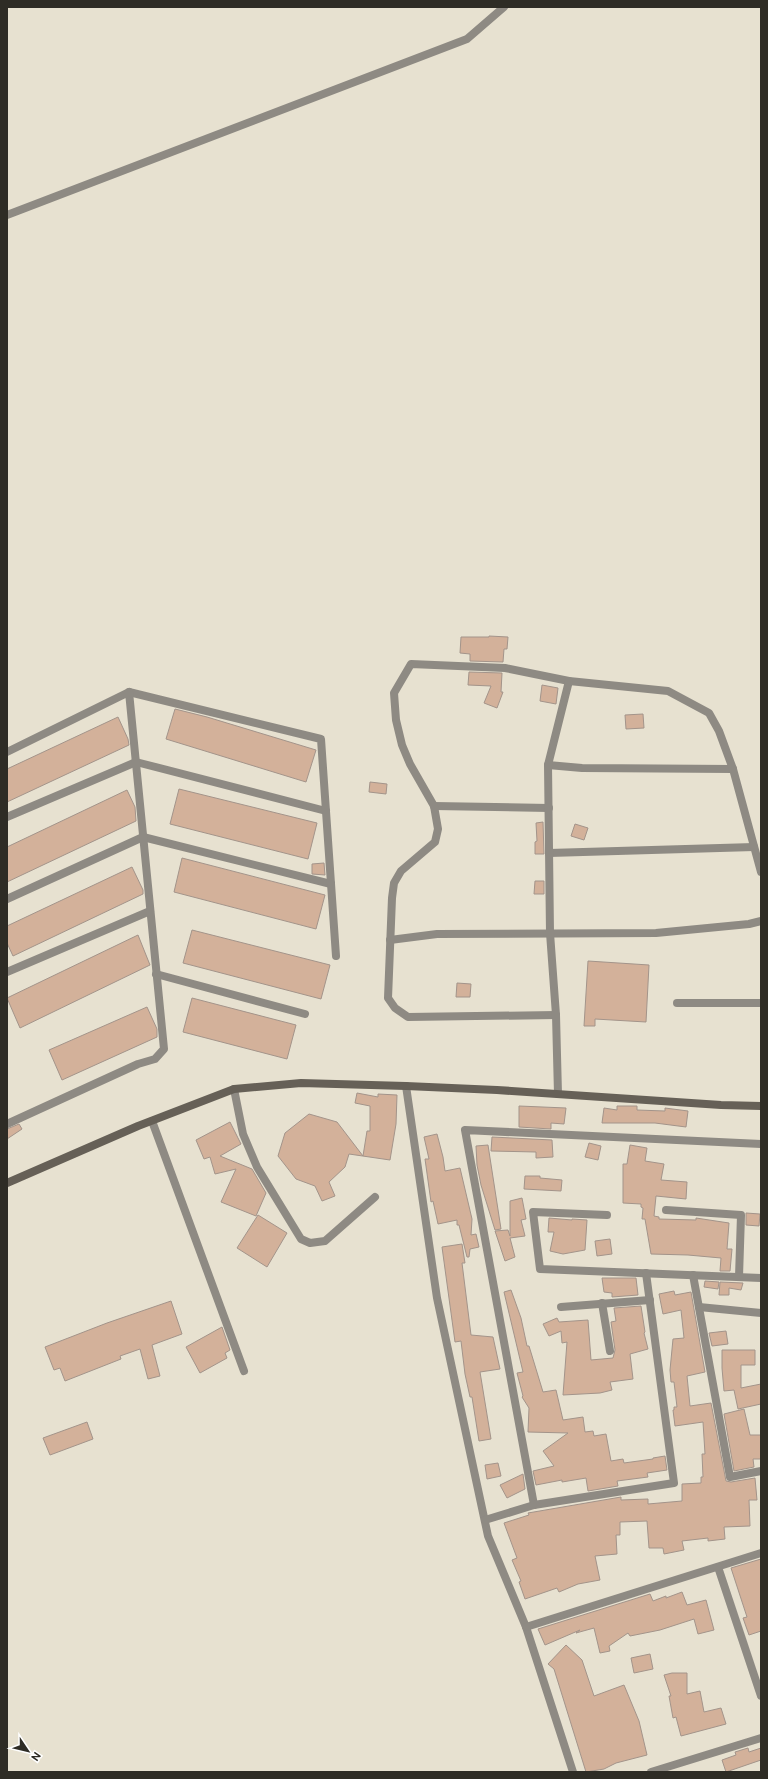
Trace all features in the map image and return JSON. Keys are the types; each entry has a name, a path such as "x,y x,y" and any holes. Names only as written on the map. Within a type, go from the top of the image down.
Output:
{"main road":[{"path":"7,1183 152,1121 234,1089 301,1083 406,1086 721,1105 761,1106"}],"street":[{"path":"7,215 467,39 504,7"},
{"path":"556,1015 408,1017 395,1008 388,998 394,883 401,871 435,842 438,829 434,806 404,751 396,720 394,693 411,664 505,668 569,681 668,691 709,713 719,731 733,770 761,872"},
{"path":"558,1094 556,1015 550,933 548,765 569,681"},
{"path":"7,752 129,692 321,739 336,956"},
{"path":"7,1124 138,1064 155,1059 164,1049 129,692"},
{"path":"7,817 136,762 326,812"},
{"path":"548,765 582,768 733,770"},
{"path":"434,806 549,808"},
{"path":"7,899 143,837 331,884"},
{"path":"549,853 754,847"},
{"path":"7,972 150,911"},
{"path":"390,940 437,934 656,933 749,924 761,921"},
{"path":"156,974 305,1014"},
{"path":"677,1003 761,1003"},
{"path":"406,1086 437,1298 488,1536 526,1627 573,1772"},
{"path":"234,1089 242,1134 245,1141 257,1167 301,1239 310,1243 325,1241 375,1197"},
{"path":"152,1121 244,1371"},
{"path":"534,1505 465,1130 761,1144"},
{"path":"666,1210 741,1215 739,1277"},
{"path":"607,1215 533,1212 540,1269 761,1278"},
{"path":"485,1520 534,1505 674,1483 646,1273"},
{"path":"693,1275 730,1478 761,1471"},
{"path":"561,1307 650,1300"},
{"path":"602,1303 610,1351"},
{"path":"699,1308 761,1313"},
{"path":"526,1627 761,1553"},
{"path":"718,1567 761,1696"},
{"path":"651,1772 761,1738"}],"building":[{"path":"461,637 508,637 507,649 504,649 503,662 470,661 470,654 460,653"},
{"path":"469,672 502,673 501,692 503,692 497,708 484,703 491,686 468,685"},
{"path":"542,685 558,688 556,704 540,701"},
{"path":"175,709 207,717 316,750 306,782 166,739"},
{"path":"643,714 644,728 626,729 625,715"},
{"path":"118,717 128,739 129,745 7,802 7,769"},
{"path":"370,782 387,784 386,794 369,792"},
{"path":"179,789 317,823 308,859 170,824"},
{"path":"127,790 135,807 136,821 7,882 7,847"},
{"path":"543,822 544,854 535,854 535,842 537,841 536,823"},
{"path":"575,824 588,828 584,840 571,836"},
{"path":"182,858 325,895 316,929 174,892"},
{"path":"324,863 325,875 312,874 312,864"},
{"path":"132,867 143,890 143,894 13,956 7,943 7,926"},
{"path":"535,881 544,881 544,894 534,894"},
{"path":"192,930 330,965 321,999 183,963"},
{"path":"138,935 150,965 20,1028 7,998"},
{"path":"588,961 649,965 646,1022 595,1019 595,1026 584,1026"},
{"path":"457,983 471,984 470,997 456,997"},
{"path":"192,998 296,1025 287,1059 183,1032"},
{"path":"147,1007 157,1029 157,1037 62,1080 49,1050"},
{"path":"357,1093 378,1097 378,1094 397,1095 396,1124 390,1160 349,1154 345,1167 329,1182 335,1196 322,1201 315,1186 296,1179 278,1156 285,1133 309,1114 337,1122 363,1156 367,1131 370,1131 370,1106 355,1103"},
{"path":"519,1106 566,1108 564,1124 551,1123 551,1129 519,1127"},
{"path":"617,1106 637,1106 637,1110 665,1111 665,1108 688,1111 686,1127 655,1123 602,1123 604,1108 617,1110"},
{"path":"230,1122 241,1144 220,1156 252,1169 266,1193 256,1216 221,1202 236,1169 215,1174 210,1157 204,1159 196,1140"},
{"path":"19,1124 22,1129 7,1139 7,1129"},
{"path":"437,1134 445,1171 460,1168 472,1219 471,1235 476,1234 479,1247 470,1249 469,1257 467,1257 459,1225 457,1225 457,1220 438,1224 433,1201 431,1202 425,1159 429,1159 424,1137"},
{"path":"492,1137 552,1140 553,1157 536,1158 536,1152 491,1151"},
{"path":"589,1143 601,1146 598,1160 585,1157"},
{"path":"488,1145 501,1229 495,1230 481,1185 477,1165 476,1146"},
{"path":"630,1145 647,1148 645,1161 664,1164 661,1180 687,1182 686,1199 656,1196 654,1216 659,1217 659,1219 696,1220 696,1218 729,1223 727,1249 732,1249 730,1271 720,1271 721,1258 651,1254 645,1219 642,1219 643,1208 641,1207 641,1204 623,1203 623,1164 627,1164"},
{"path":"525,1176 540,1176 540,1178 562,1180 561,1191 524,1189"},
{"path":"522,1198 526,1219 521,1220 525,1236 510,1238 515,1257 505,1261 495,1231 508,1230 510,1236 510,1201"},
{"path":"746,1213 760,1214 759,1226 746,1225"},
{"path":"258,1215 287,1233 267,1267 237,1248"},
{"path":"549,1218 587,1220 585,1250 563,1254 550,1251 554,1232 548,1232"},
{"path":"610,1239 612,1254 597,1256 595,1241"},
{"path":"462,1244 465,1263 462,1263 471,1335 493,1337 500,1369 480,1372 491,1439 479,1441 472,1397 470,1397 465,1374 461,1341 455,1342 442,1247"},
{"path":"602,1278 636,1278 638,1295 612,1297 612,1293 604,1292"},
{"path":"705,1281 719,1282 718,1289 704,1287"},
{"path":"720,1282 743,1283 741,1290 729,1288 729,1295 719,1295"},
{"path":"511,1290 521,1318 527,1346 529,1346 543,1392 556,1390 563,1420 583,1417 585,1432 593,1431 594,1436 606,1434 611,1461 623,1459 624,1463 665,1456 667,1470 647,1473 648,1477 617,1481 618,1486 588,1491 586,1478 562,1482 562,1480 536,1485 533,1471 554,1466 543,1451 568,1433 528,1432 529,1408 522,1397 517,1373 523,1372 504,1292"},
{"path":"674,1291 675,1295 691,1292 705,1372 687,1376 690,1406 711,1403 726,1481 731,1482 755,1478 757,1500 749,1500 750,1526 724,1527 725,1539 708,1541 708,1538 682,1541 684,1550 664,1554 663,1548 649,1548 647,1521 620,1522 620,1535 616,1535 617,1554 595,1556 600,1580 578,1584 559,1592 557,1588 525,1599 519,1582 521,1581 512,1560 517,1558 504,1523 529,1515 528,1513 621,1497 621,1500 648,1499 648,1504 682,1501 682,1484 701,1483 701,1477 703,1477 702,1454 705,1454 703,1422 675,1426 673,1410 674,1407 677,1407 674,1382 671,1382 670,1370 673,1339 684,1338 681,1310 663,1314 659,1294"},
{"path":"171,1301 182,1334 152,1345 160,1376 148,1379 140,1349 120,1356 121,1359 65,1381 60,1368 54,1370 45,1347 107,1323"},
{"path":"641,1306 644,1333 648,1349 630,1354 633,1379 610,1382 612,1390 600,1393 563,1395 567,1342 562,1343 561,1331 549,1336 543,1324 557,1318 559,1322 588,1320 591,1360 613,1358 615,1350 611,1322 616,1321 614,1308"},
{"path":"222,1327 230,1350 225,1353 227,1358 200,1373 186,1347"},
{"path":"726,1331 728,1344 712,1346 709,1333"},
{"path":"722,1350 755,1350 755,1365 741,1365 741,1388 761,1384 761,1404 738,1409 734,1390 724,1391"},
{"path":"744,1409 750,1435 761,1435 761,1459 753,1459 754,1467 734,1471 724,1414"},
{"path":"87,1422 93,1439 50,1455 43,1438"},
{"path":"498,1463 501,1476 487,1479 485,1465"},
{"path":"523,1474 525,1489 507,1498 500,1485"},
{"path":"761,1559 761,1631 749,1635 743,1618 747,1617 731,1568"},
{"path":"682,1592 687,1605 706,1600 714,1630 698,1634 694,1619 660,1630 630,1636 628,1633 609,1646 610,1651 600,1653 594,1628 576,1633 580,1630 545,1645 538,1629 650,1594 653,1601"},
{"path":"566,1645 582,1660 594,1696 624,1685 639,1721 647,1755 616,1763 604,1769 586,1772 554,1669 548,1664"},
{"path":"650,1654 653,1669 634,1673 631,1658"},
{"path":"672,1673 687,1673 687,1694 700,1691 704,1712 721,1708 726,1724 681,1736 676,1717 673,1718 669,1696 671,1696 664,1675"},
{"path":"748,1748 749,1752 761,1748 761,1760 726,1772 722,1760 736,1755 735,1752"}]}
